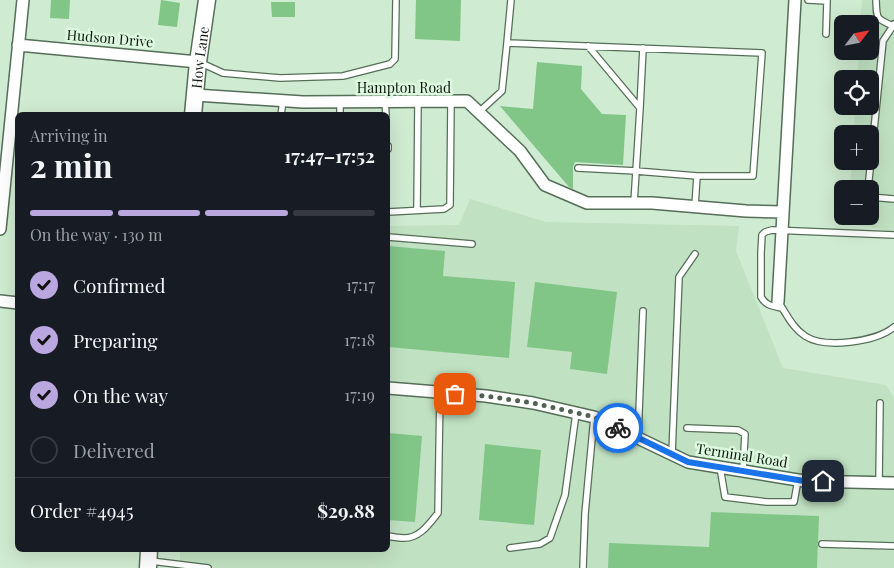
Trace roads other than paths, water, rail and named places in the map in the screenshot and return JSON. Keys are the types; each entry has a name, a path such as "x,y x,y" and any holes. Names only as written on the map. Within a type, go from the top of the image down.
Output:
{"main road":[{"name":"How Lane","path":"193,112 198,62 208,0"}],"street":[{"path":"0,229 8,168 23,0"},
{"path":"780,305 794,0"},
{"name":"Hudson Drive","path":"18,45 198,62"},
{"name":"Hampton Road","path":"195,95 303,102 466,101 520,151 545,185 587,203 652,203 746,211 783,212"},
{"path":"0,301 15,303"},
{"name":"Terminal Road","path":"390,388 495,397 533,403 594,417 688,462 798,480 894,483"}],"lane":[{"path":"198,62 223,72 280,78 343,76 390,64 394,59 396,0"},
{"path":"479,112 502,91 511,0"},
{"path":"808,0 827,1 826,34"},
{"path":"869,180 883,41 893,25 880,20 877,16 876,0"},
{"path":"508,44 762,52 753,176 697,176 578,168"},
{"path":"588,46 640,108"},
{"path":"634,203 643,48"},
{"path":"281,112 282,101"},
{"path":"417,210 418,101"},
{"path":"390,212 444,209 450,205 451,101"},
{"path":"340,102 340,112"},
{"path":"385,102 386,112"},
{"path":"695,206 697,176"},
{"path":"879,197 894,199"},
{"path":"894,235 772,230 762,235 761,262 761,297 764,302 767,305 780,305 797,331 808,338 821,342 861,341 876,337 890,331 894,327"},
{"path":"390,237 472,244"},
{"path":"672,454 679,277 695,254"},
{"path":"638,438 643,310"},
{"path":"390,536 404,538 415,536 428,527 438,512 440,392"},
{"path":"879,482 880,403"},
{"path":"510,548 540,544 550,538 565,495 576,413"},
{"path":"583,568 585,514 594,417"},
{"path":"687,428 738,430 745,434 743,471"},
{"path":"720,467 725,498 767,502 794,502 798,480"},
{"path":"822,544 894,546"},
{"path":"148,559 208,568"}]}
